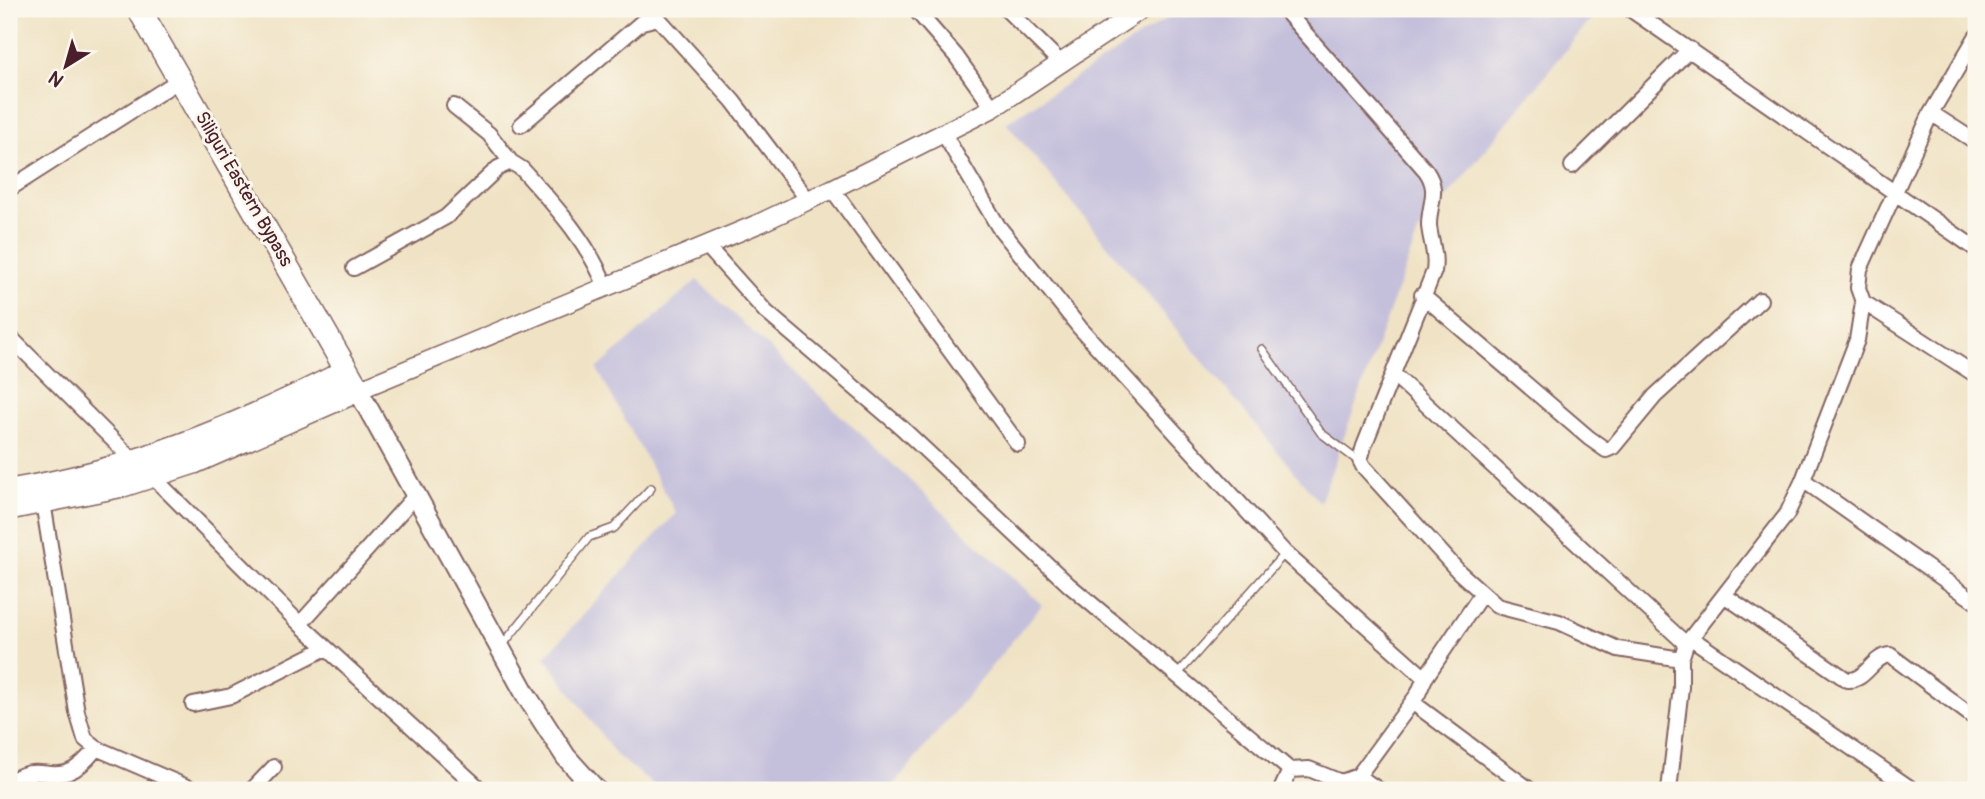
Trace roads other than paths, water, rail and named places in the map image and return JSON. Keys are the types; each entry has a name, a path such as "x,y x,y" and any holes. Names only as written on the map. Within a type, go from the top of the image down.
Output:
{"main road":[{"name":"Siliguri Eastern Bypass","path":"139,9 352,381"},
{"path":"9,508 43,502 143,469 264,414 352,381 500,647 585,786"},
{"path":"9,491 143,469"}],"street":[{"path":"915,9 942,38 993,108"},
{"path":"1006,9 1062,64"},
{"path":"352,381 606,287 832,189 993,108 1142,9"},
{"path":"1284,9 1433,181 1436,193 1429,227 1435,260 1364,446 1362,463 1481,595 1497,606 1559,622 1618,649 1681,659"},
{"path":"1630,9 1690,48 1976,249"},
{"path":"521,124 642,22 658,18 733,101 808,200"},
{"path":"1669,790 1681,687 1681,659 1689,641 1787,514 1803,480 1857,340 1863,302 1858,288 1860,269 1893,191 1931,113 1976,37"},
{"path":"1572,166 1690,48"},
{"path":"9,189 181,79"},
{"path":"454,106 489,134 511,162 523,169 578,232 595,260 606,287"},
{"path":"1931,113 1976,142"},
{"path":"944,134 998,226 1080,328 1285,553 1425,678"},
{"path":"354,268 446,217 498,168 511,162"},
{"path":"832,189 916,300 1018,444"},
{"path":"706,245 766,312 902,428 1069,585 1290,770 1309,769 1340,782 1358,776 1412,702 1481,595"},
{"path":"1422,295 1606,450 1613,447 1655,396 1760,300"},
{"path":"1863,302 1976,375"},
{"path":"9,336 300,624 481,790"},
{"path":"1393,374 1689,641 1913,790"},
{"path":"1803,480 1976,602"},
{"path":"300,624 416,495"},
{"path":"43,502 80,727 85,739 96,748 194,790"},
{"path":"1724,595 1847,680 1859,678 1880,658 1890,655 1976,719"},
{"path":"193,704 231,696 326,648"},
{"path":"1412,702 1530,790"},
{"path":"11,777 27,776 64,786 71,784 80,778 96,748"},
{"path":"252,790 274,767"},
{"path":"1281,790 1290,770"},
{"path":"1358,776 1380,790"}],"lane":[{"path":"1262,349 1321,433 1362,463"},
{"path":"500,647 589,537 593,533 614,528 651,488"},
{"path":"1177,675 1285,553"}]}
